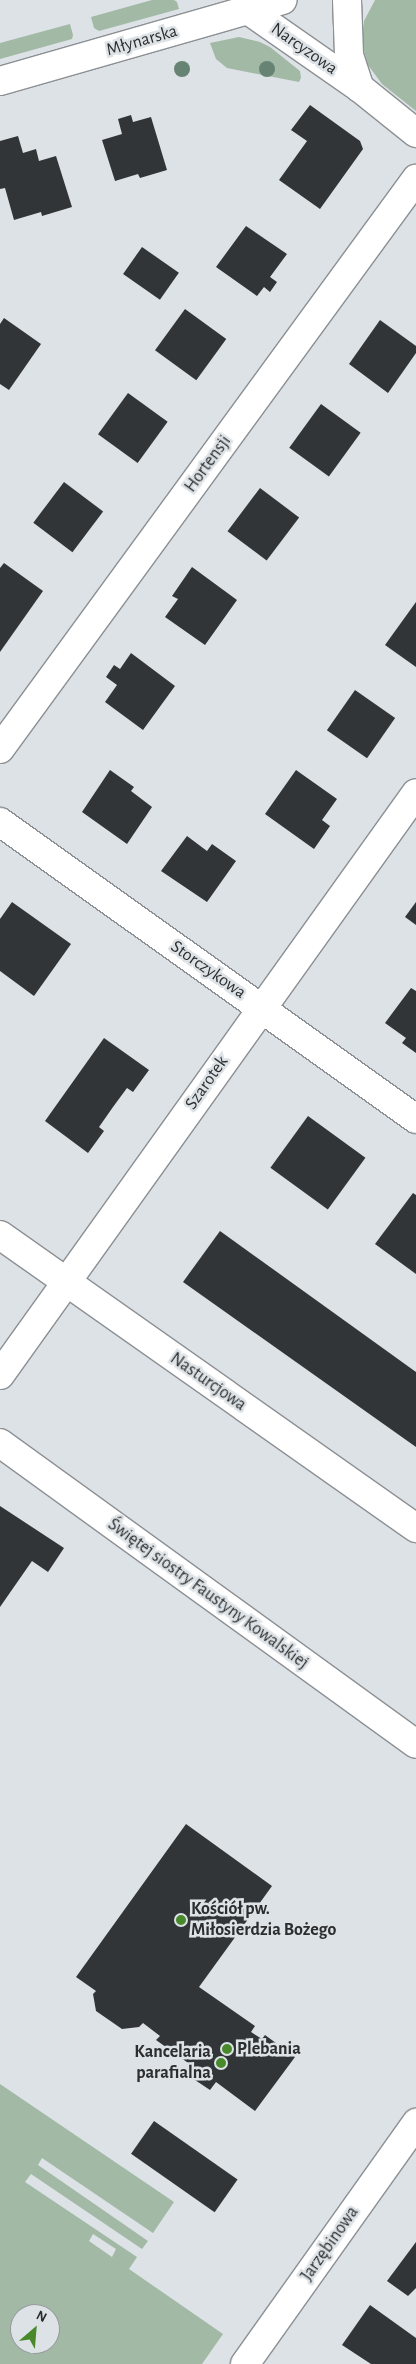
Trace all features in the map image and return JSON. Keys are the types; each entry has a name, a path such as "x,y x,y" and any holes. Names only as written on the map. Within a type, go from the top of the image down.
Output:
{"street":[{"name":"Młynarska","path":"0,81 283,0"},
{"name":"Narcyzowa","path":"347,0 348,55 360,88"},
{"name":"Narcyzowa","path":"248,10 360,88 416,133"},
{"name":"Hortensji","path":"0,749 416,179"},
{"name":"Szarotek","path":"0,1375 260,1008 416,793"},
{"name":"Storczykowa","path":"0,822 416,1119"},
{"name":"Nasturcjowa","path":"0,1235 416,1528"},
{"name":"Świętej siostry Faustyny Kowalskiej","path":"0,1443 416,1744"},
{"name":"Jarzębinowa","path":"245,2364 416,2123"}],"green space":[{"path":"152,0 174,0 177,2 179,9 99,31 94,28 91,17"},
{"path":"375,0 416,0 416,111 382,84 368,65 361,41 364,21"},
{"path":"70,24 73,35 72,39 0,59 0,43"},
{"path":"239,37 260,42 270,47 300,71 301,78 299,82 227,68 216,59 210,43"},
{"path":"0,2084 174,2202 153,2233 42,2158 38,2165 148,2241 142,2249 31,2174 25,2182 137,2257 129,2269 223,2334 202,2364 0,2364","holes":["93,2234 116,2249 112,2257 89,2241"]}],"building":[{"path":"310,105 360,141 363,149 320,209 279,180 307,141 291,130"},
{"path":"131,115 133,122 151,117 167,170 140,178 138,174 115,181 102,140 122,134 118,119"},
{"path":"18,136 23,153 36,149 39,161 56,156 72,207 42,216 41,212 14,220 5,188 0,189 0,141"},
{"path":"246,226 287,254 270,277 277,282 270,292 264,287 257,296 216,267"},
{"path":"142,247 179,273 160,300 123,274"},
{"path":"185,309 226,339 196,380 155,350"},
{"path":"4,318 41,344 9,390 0,384 0,324"},
{"path":"380,320 416,346 416,353 388,393 349,364"},
{"path":"128,393 168,422 138,463 98,434"},
{"path":"321,404 361,433 329,476 289,448"},
{"path":"64,482 103,511 72,552 33,523"},
{"path":"260,488 299,517 267,561 228,531"},
{"path":"4,563 43,591 0,652 0,568"},
{"path":"192,567 237,600 205,645 165,617 178,599 172,596"},
{"path":"416,602 416,667 385,645"},
{"path":"131,653 175,686 143,730 105,702 117,685 106,677 114,665 120,669"},
{"path":"355,690 395,718 367,758 327,730"},
{"path":"110,770 134,787 131,791 152,807 127,844 82,812"},
{"path":"296,770 337,799 322,820 330,826 314,849 265,814"},
{"path":"187,836 207,851 212,844 236,861 207,902 161,871"},
{"path":"12,902 71,944 34,996 0,971 0,919"},
{"path":"416,902 416,925 405,917"},
{"path":"411,988 416,991 416,1053 402,1043 406,1038 385,1023"},
{"path":"104,1038 149,1070 133,1092 127,1088 113,1107 99,1127 104,1131 88,1153 45,1121"},
{"path":"308,1116 365,1158 328,1210 270,1168"},
{"path":"413,1193 416,1195 416,1274 375,1244"},
{"path":"220,1231 416,1372 416,1447 183,1282"},
{"path":"0,1506 64,1548 48,1572 32,1561 0,1607"},
{"name":"Kościół pw. Miłosierdzia Bożego","path":"186,1824 272,1886 199,1987 255,2026 251,2032 262,2039 265,2035 295,2057 255,2111 216,2082 210,2090 192,2078 198,2070 156,2040 160,2036 143,2023 139,2027 122,2029 96,2011 93,1994 96,1991 76,1977"},
{"path":"154,2121 238,2180 215,2212 131,2154"},
{"path":"416,2242 416,2288 408,2296 387,2281"},
{"path":"370,2305 416,2338 416,2364 371,2364 342,2345"}],"place":[{"name":"Kościół pw. Miłosierdzia Bożego","path":"181,1920"},
{"name":"Plebania","path":"227,2049"},
{"name":"Kancelaria parafialna","path":"221,2063"}]}
